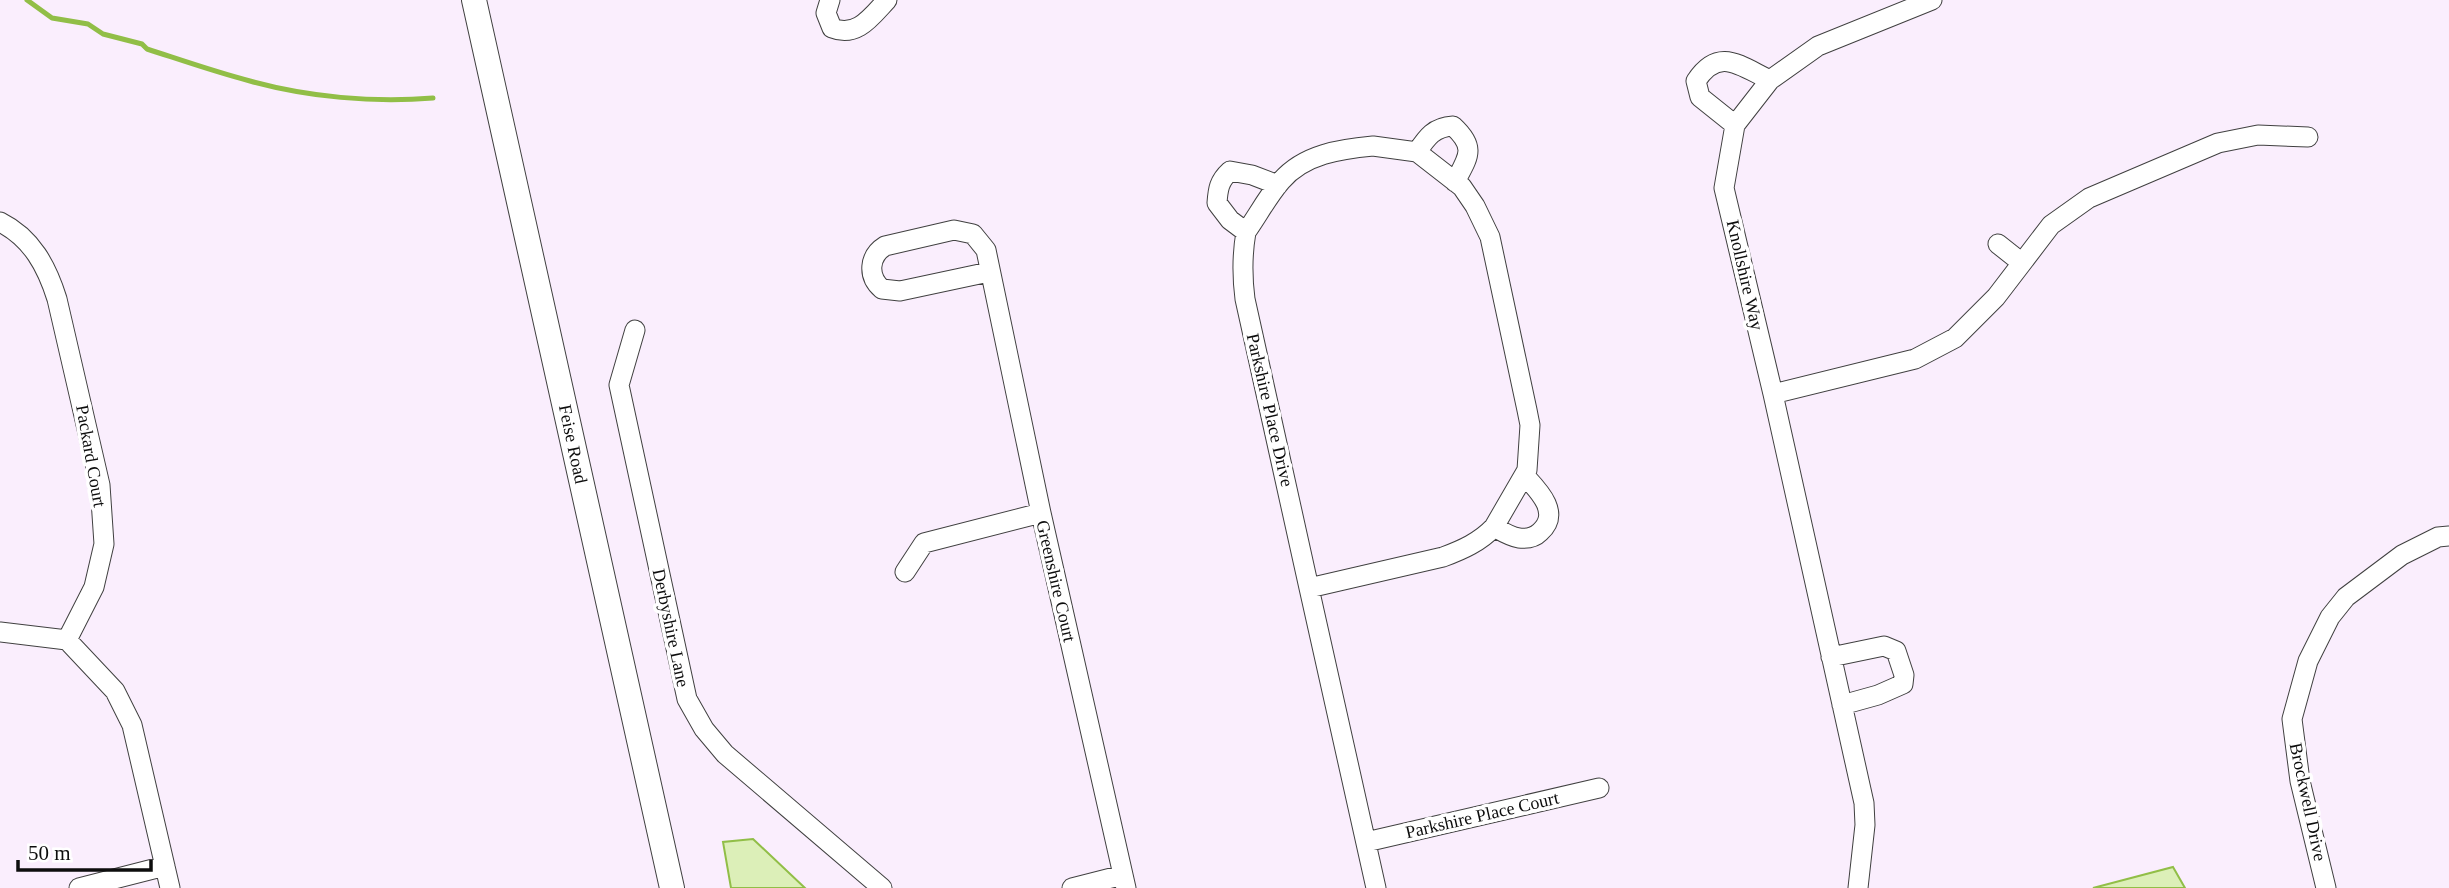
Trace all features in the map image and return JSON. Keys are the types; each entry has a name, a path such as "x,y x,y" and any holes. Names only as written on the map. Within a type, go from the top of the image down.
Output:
{"street":[{"name":"Feise Road","path":"474,0 672,888"},
{"path":"830,0 826,13 832,28 843,32 869,20 887,0"},
{"name":"Knollshire Way","path":"1858,888 1865,825 1864,803 1724,188 1735,125 1770,80 1818,46 1932,0"},
{"path":"1735,125 1700,97 1696,81 1705,67 1720,61 1736,63 1770,80"},
{"path":"1309,588 1443,557 1464,549 1486,535 1493,527 1525,476 1530,425 1490,237 1462,187 1455,182 1417,152 1427,136 1436,129 1453,126 1466,140 1469,148 1469,158 1455,182"},
{"path":"1773,394 1915,359 1955,338 1996,297 2051,226 2089,198 2218,143 2259,135 2308,137"},
{"name":"Parkshire Place Drive","path":"1376,888 1245,299 1241,269 1246,232 1278,185 1303,163 1336,149 1373,146 1417,152"},
{"path":"1246,232 1230,220 1217,203 1218,187 1223,178 1230,171 1252,175 1278,185"},
{"name":"Packard Court","path":"0,222 27,243 40,257 48,272 57,299 100,485 104,544 93,587 67,640"},
{"name":"Greenshire Court","path":"989,272 900,290 882,289 873,278 872,260 877,251 885,246 954,230 973,234 986,250 1041,513 1125,882"},
{"path":"1998,244 2022,263"},
{"name":"Derbyshire Lane","path":"635,330 619,385 687,699 704,729 725,754 882,888"},
{"path":"1493,527 1520,538 1535,537 1545,527 1550,515 1547,504 1525,476"},
{"path":"905,572 924,543 1041,513"},
{"name":"Brockwell Drive","path":"2326,888 2300,781 2292,719 2308,661 2330,617 2346,597 2402,555 2438,537 2449,536"},
{"path":"0,632 67,640 115,691 124,706 137,744 170,888"},
{"path":"1831,657 1884,646 1896,651 1904,674 1903,684 1891,690 1842,705"},
{"name":"Parkshire Place Court","path":"1366,842 1599,788"},
{"path":"79,888 165,866"},
{"path":"1072,888 1125,882"}],"shaded area":[{"path":"753,839 805,888 731,888 723,842"},
{"path":"2173,867 2185,888 2093,888"}],"waterway":[{"path":"27,0 52,18 88,24 103,34 142,44 147,49 272,87 364,99 433,98"}]}
